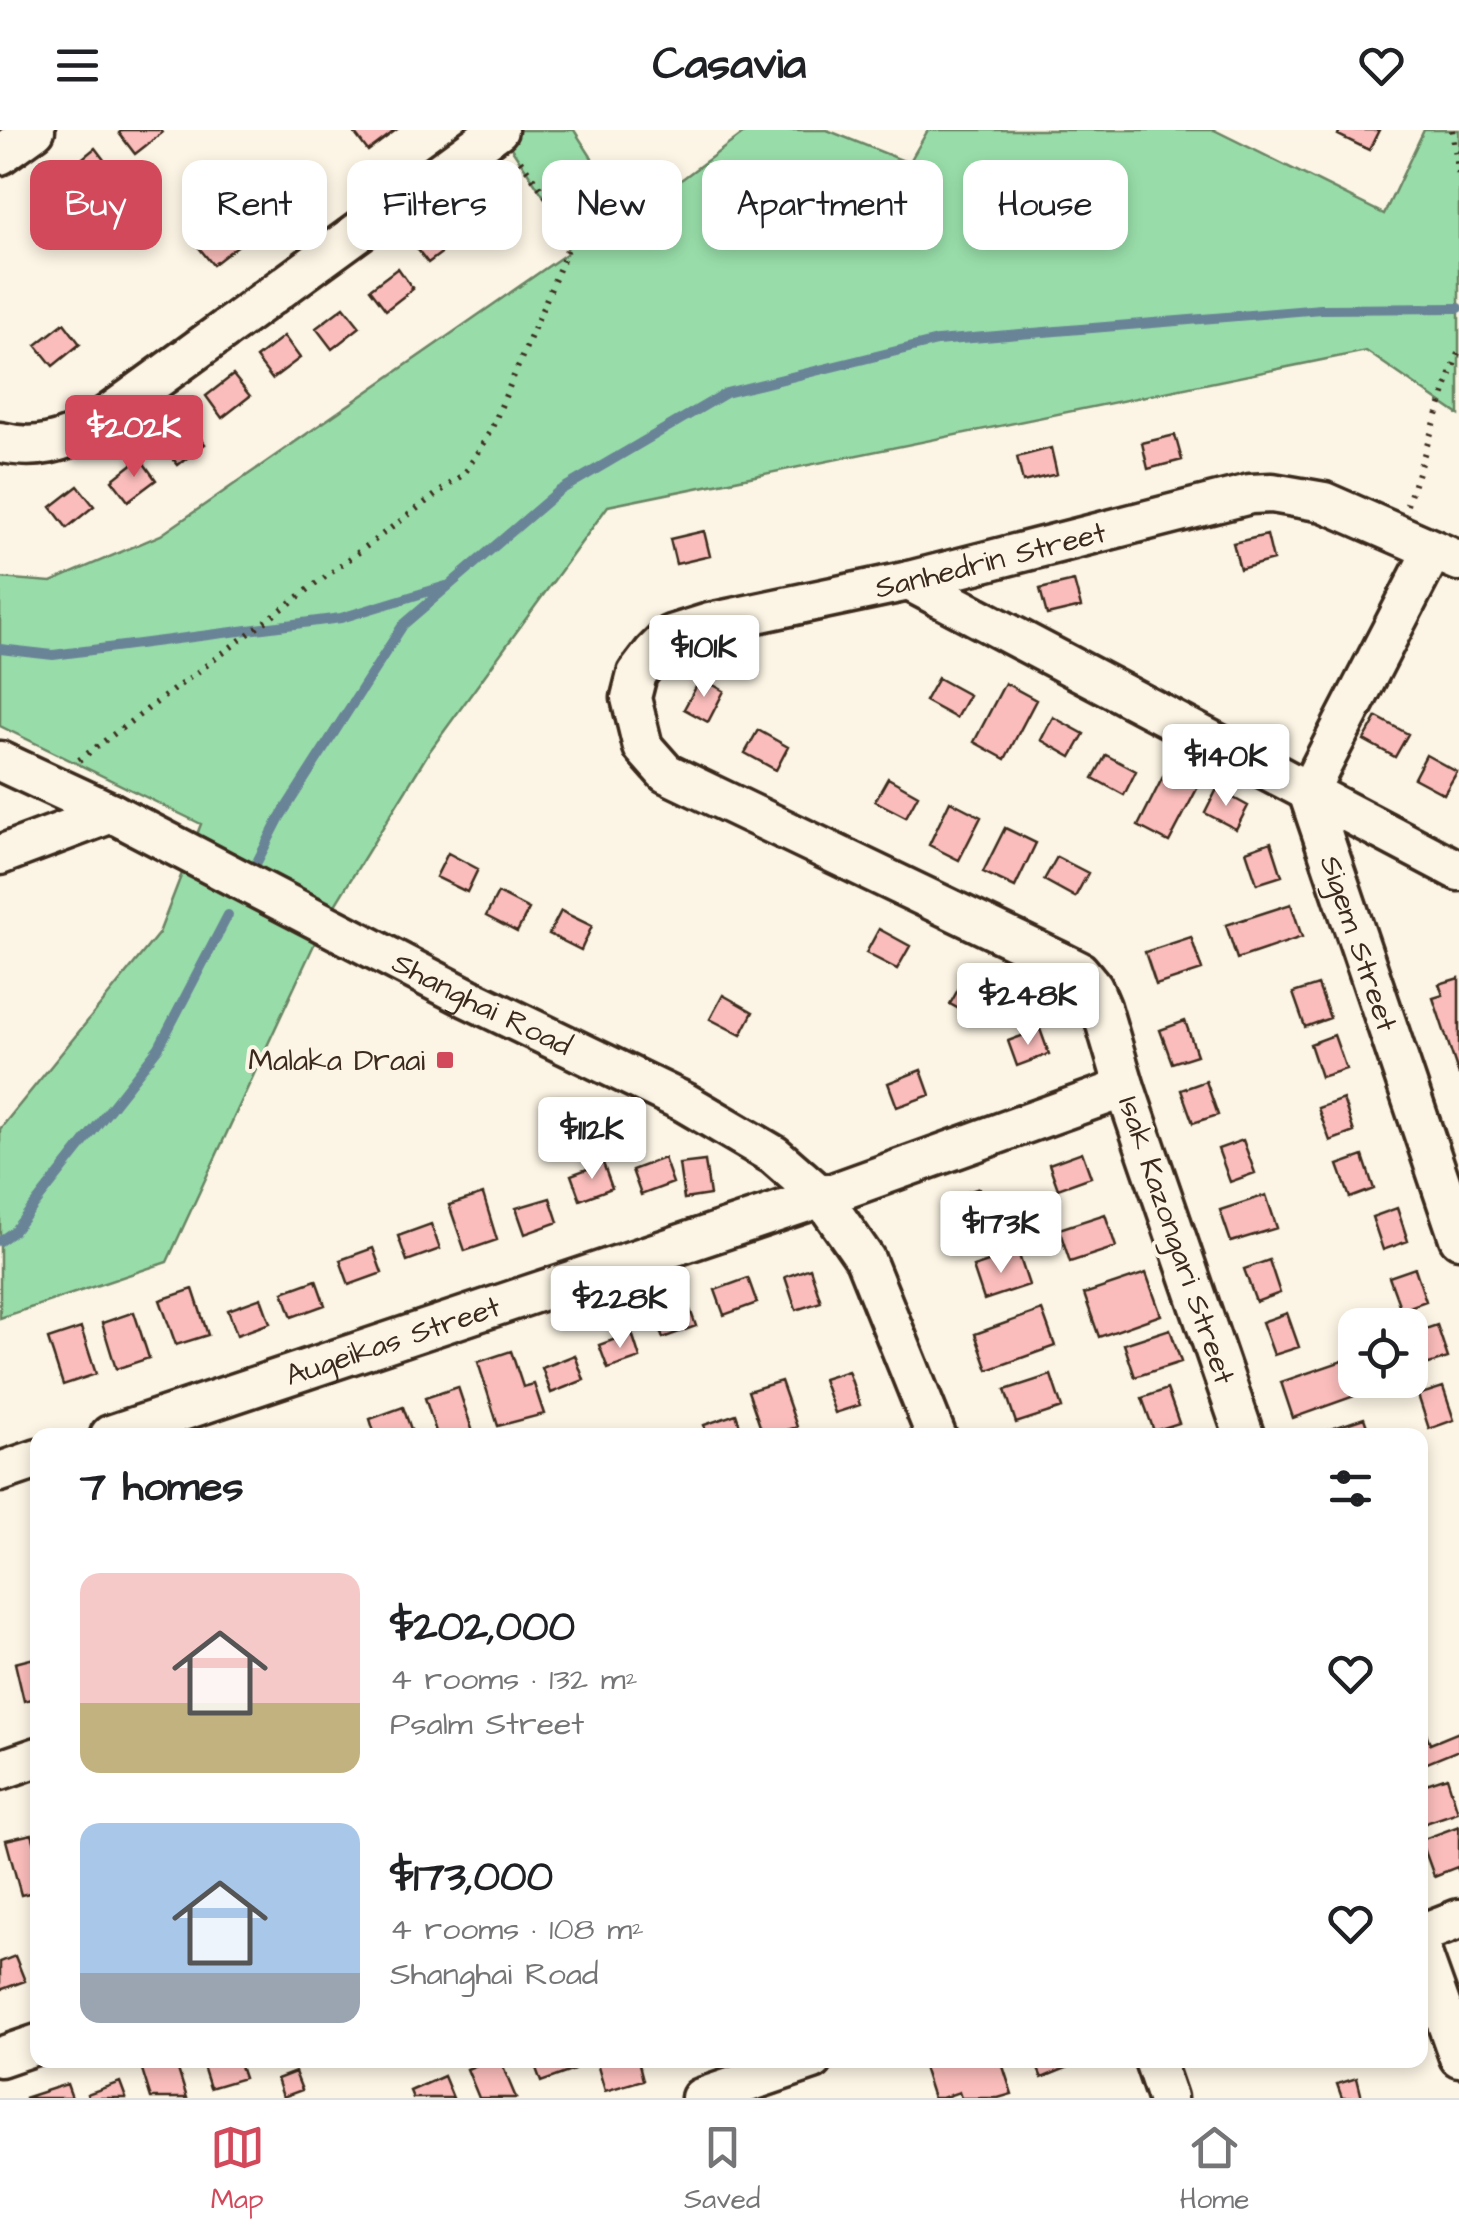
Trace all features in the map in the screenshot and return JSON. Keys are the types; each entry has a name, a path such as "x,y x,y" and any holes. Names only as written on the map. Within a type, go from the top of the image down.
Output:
{"street":[{"path":"0,155 35,130"},
{"path":"0,442 42,446 70,439 94,425 504,138"},
{"name":"Sanhedrin Street","path":"666,773 643,746 631,698 637,674 672,635 709,623 909,582 1250,494 1272,492 1324,502 1446,556"},
{"path":"1308,792 1446,556"},
{"path":"909,582 1459,871"},
{"name":"Shanghai Road","path":"0,761 112,813 468,998 684,1102 774,1155 822,1197 865,1259 933,1428"},
{"name":"Isak Kazongari Street","path":"666,773 1079,971 1101,1006 1125,1088 1242,1428"},
{"name":"Sigem Street","path":"1308,792 1459,1238"},
{"path":"0,855 112,813"},
{"name":"Augeikas Street","path":"131,1428 822,1197 1125,1088"},
{"path":"0,1472 30,1462"},
{"path":"0,1770 30,1760"},
{"path":"1428,1931 1459,1920"},
{"path":"1428,1971 1459,2058"},
{"path":"0,2057 30,2047"},
{"path":"700,2098 789,2068"},
{"path":"1157,2068 1167,2098"}],"path":[{"path":"1452,130 1459,177"},
{"path":"48,784 465,473 491,430 566,254 570,236 568,227 504,138"},
{"path":"1397,534 1459,350"}],"green space":[{"path":"499,130 574,130 593,160 542,160 542,194"},
{"path":"748,130 827,130 902,160 708,160"},
{"path":"928,130 1214,130 1384,214 1424,130 1459,130 1459,415 1366,351 608,506 429,752 324,923 167,1262 0,1318 0,1129 159,933 201,824 0,726 0,578 51,582 161,535 567,250 682,250 682,179 702,164 702,250 943,250 943,160 911,160"}],"building":[{"path":"352,130 396,130 368,151"},
{"path":"1340,130 1379,130 1369,150 1338,135"},
{"path":"119,133 162,133 135,154"},
{"path":"95,148 104,160 80,160"},
{"path":"201,250 232,250 213,265"},
{"path":"418,250 445,250 428,263"},
{"path":"398,268 413,289 386,310 370,289"},
{"path":"344,307 360,327 332,349 316,328"},
{"path":"64,323 80,344 53,366 36,345"},
{"path":"284,336 300,358 272,379 256,358"},
{"path":"233,375 250,396 222,418 206,396"},
{"path":"189,423 205,444 178,465 161,444"},
{"path":"1175,435 1182,460 1148,469 1142,443"},
{"path":"1051,448 1057,474 1023,482 1017,457"},
{"path":"140,458 156,480 128,501 112,480"},
{"path":"78,486 94,506 67,528 51,507"},
{"path":"704,531 710,556 676,564 670,539"},
{"path":"1267,535 1273,560 1240,569 1233,543"},
{"path":"1074,581 1081,607 1047,615 1040,589"},
{"path":"701,678 724,691 708,722 684,709"},
{"path":"938,678 969,695 956,718 925,701"},
{"path":"1005,683 1036,700 1005,759 974,742"},
{"path":"1053,717 1084,734 1071,757 1041,740"},
{"path":"1377,717 1408,734 1395,757 1364,740"},
{"path":"758,730 788,747 776,770 745,753"},
{"path":"1106,755 1136,771 1124,795 1093,778"},
{"path":"1426,755 1457,772 1444,794 1414,778"},
{"path":"1168,767 1200,783 1169,842 1138,826"},
{"path":"888,778 918,795 906,817 875,801"},
{"path":"1217,789 1248,806 1236,829 1205,813"},
{"path":"950,801 981,817 959,860 929,845"},
{"path":"1005,828 1036,843 1015,887 983,872"},
{"path":"1271,842 1282,876 1257,884 1246,851"},
{"path":"448,853 478,869 467,892 436,877"},
{"path":"1057,857 1088,873 1075,897 1044,880"},
{"path":"498,893 529,909 517,932 486,916"},
{"path":"1291,904 1302,937 1237,959 1226,925"},
{"path":"561,911 592,926 581,950 549,934"},
{"path":"879,929 910,946 897,969 866,953"},
{"path":"1191,937 1202,970 1156,985 1145,952"},
{"path":"1459,978 1459,1075 1433,998 1443,995 1439,984"},
{"path":"963,981 993,998 981,1021 950,1004"},
{"path":"1318,985 1330,1018 1305,1027 1293,993"},
{"path":"723,995 753,1012 741,1035 710,1019"},
{"path":"1185,1021 1197,1055 1172,1063 1160,1030"},
{"path":"1040,1029 1049,1054 1017,1066 1008,1041"},
{"path":"1334,1035 1346,1069 1321,1077 1310,1044"},
{"path":"921,1070 930,1095 897,1107 888,1083"},
{"path":"1206,1081 1218,1115 1193,1123 1181,1090"},
{"path":"1343,1099 1354,1132 1330,1141 1318,1108"},
{"path":"1243,1140 1255,1173 1230,1182 1218,1149"},
{"path":"1082,1152 1091,1177 1058,1189 1049,1164"},
{"path":"1363,1156 1374,1189 1350,1198 1338,1165"},
{"path":"664,1158 673,1183 641,1195 632,1170"},
{"path":"705,1161 710,1195 684,1199 679,1164"},
{"path":"603,1163 612,1188 580,1200 571,1175"},
{"path":"979,1188 988,1212 955,1225 946,1200"},
{"path":"483,1194 497,1240 465,1251 449,1205"},
{"path":"1266,1195 1277,1228 1231,1242 1220,1210"},
{"path":"550,1198 558,1222 525,1234 516,1208"},
{"path":"1397,1208 1408,1241 1383,1250 1372,1217"},
{"path":"1105,1214 1116,1247 1070,1262 1059,1229"},
{"path":"431,1224 440,1249 407,1261 398,1236"},
{"path":"373,1248 382,1273 349,1285 340,1260"},
{"path":"1018,1252 1029,1285 984,1300 973,1267"},
{"path":"1269,1260 1280,1293 1256,1302 1244,1269"},
{"path":"810,1268 821,1302 796,1310 785,1277"},
{"path":"1415,1268 1426,1301 1400,1308 1389,1277"},
{"path":"1146,1273 1161,1315 1099,1337 1084,1294"},
{"path":"748,1278 757,1303 724,1315 715,1290"},
{"path":"316,1280 325,1305 292,1317 283,1292"},
{"path":"193,1289 208,1335 176,1345 160,1300"},
{"path":"261,1298 270,1323 237,1335 228,1310"},
{"path":"687,1301 696,1326 663,1338 654,1313"},
{"path":"1042,1310 1055,1346 988,1370 975,1334"},
{"path":"134,1312 149,1358 116,1369 102,1323"},
{"path":"1287,1313 1299,1347 1274,1355 1262,1322"},
{"path":"1437,1325 1448,1358 1428,1364 1428,1328"},
{"path":"81,1328 96,1374 63,1385 48,1339"},
{"path":"1170,1329 1181,1362 1135,1377 1124,1344"},
{"path":"632,1333 640,1358 608,1369 599,1345"},
{"path":"511,1351 523,1387 534,1384 544,1414 498,1426 478,1362"},
{"path":"575,1355 584,1380 551,1393 542,1368"},
{"path":"1338,1362 1338,1398 1349,1398 1293,1418 1281,1382"},
{"path":"848,1371 860,1405 835,1413 823,1379"},
{"path":"1051,1375 1062,1408 1016,1423 1005,1390"},
{"path":"781,1381 797,1427 761,1428 748,1391"},
{"path":"458,1387 472,1428 435,1428 425,1398"},
{"path":"1443,1387 1454,1420 1429,1429 1419,1398 1428,1398 1428,1392"},
{"path":"1167,1389 1179,1423 1153,1428 1142,1398"},
{"path":"403,1407 411,1428 373,1428 370,1419"},
{"path":"736,1414 741,1428 705,1428 704,1425"},
{"path":"1364,1418 1368,1428 1334,1428"},
{"path":"30,1659 30,1699 24,1701 15,1663"},
{"path":"1459,1732 1459,1750 1428,1763 1428,1738 1430,1744"},
{"path":"1447,1777 1458,1812 1428,1822 1428,1783"},
{"path":"1459,1826 1459,1872 1457,1867 1434,1876 1428,1859 1428,1837"},
{"path":"30,1834 30,1893 21,1895 6,1840"},
{"path":"15,1956 25,1981 0,1990 0,1962"},
{"path":"142,2068 178,2068 187,2098 151,2098"},
{"path":"204,2068 241,2068 244,2078 210,2088"},
{"path":"503,2068 516,2098 479,2098 467,2069"},
{"path":"536,2068 574,2070 541,2082"},
{"path":"598,2068 640,2068 643,2080 605,2091"},
{"path":"923,2068 1004,2068 1012,2094 961,2098 959,2092 933,2098"},
{"path":"1038,2068 1066,2068 1042,2078"},
{"path":"295,2072 302,2090 283,2097 277,2079"},
{"path":"444,2076 453,2098 413,2098 410,2091"},
{"path":"1357,2078 1362,2098 1342,2098 1337,2084"},
{"path":"120,2082 126,2098 88,2098 87,2094"},
{"path":"67,2084 72,2098 24,2098"}],"waterway":[{"path":"257,862 280,817 403,625 559,491 726,393 937,341 1321,309 1459,308"},
{"path":"0,649 53,655 341,618 446,586"},
{"path":"0,1241 14,1231 159,1047 228,915"}],"place":[{"name":"Malaka Draai","path":"445,1060"}]}
